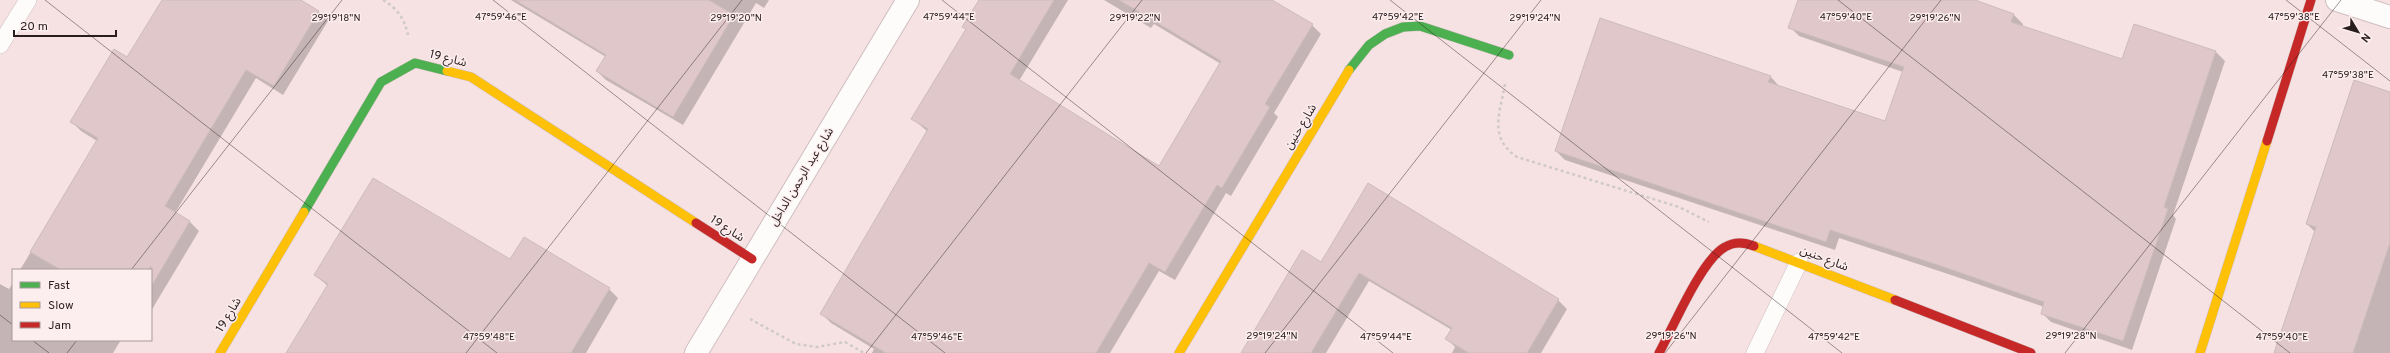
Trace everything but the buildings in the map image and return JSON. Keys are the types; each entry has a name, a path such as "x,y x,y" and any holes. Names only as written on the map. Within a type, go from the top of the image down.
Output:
{"street":[{"name":"شارع عبد الرحمن الداخل","path":"696,353 908,0"},
{"path":"2200,353 2311,0"},
{"path":"2337,0 2390,17"},
{"name":"شارع حنين","path":"1179,353 1356,59 1369,45 1385,34 1403,27 1420,26 1509,55"},
{"name":"شارع 19","path":"220,353 381,82 415,63 471,77 752,259"},
{"path":"1659,353 1706,267 1719,251 1732,243"},
{"name":"شارع حنين","path":"1732,243 1751,244 2031,353"}],"lane":[{"path":"0,45 28,0"},
{"path":"1755,353 1799,262"}],"path":[{"path":"383,0 396,8 405,22 415,63"},
{"path":"1509,55 1498,125 1498,138 1507,150 1517,157 1696,214 1714,225 1732,243"},
{"path":"725,304 796,344 817,347 846,342 864,353"}],"traffic: fast":[{"path":"1349,70 1369,45 1385,34 1403,27 1420,26 1509,55"},
{"path":"304,212 381,82 415,63 447,71"}],"traffic: slow":[{"path":"1179,353 1349,70"},
{"path":"447,71 471,77 696,223"},
{"path":"2200,353 2267,141"},
{"path":"220,353 304,212"},
{"path":"1754,246 1895,300"}],"traffic: jam":[{"path":"2267,141 2311,0"},
{"path":"696,223 752,259"},
{"path":"1659,353 1697,280 1716,254 1725,247 1736,243 1754,246"},
{"path":"1895,300 2031,353"}]}
